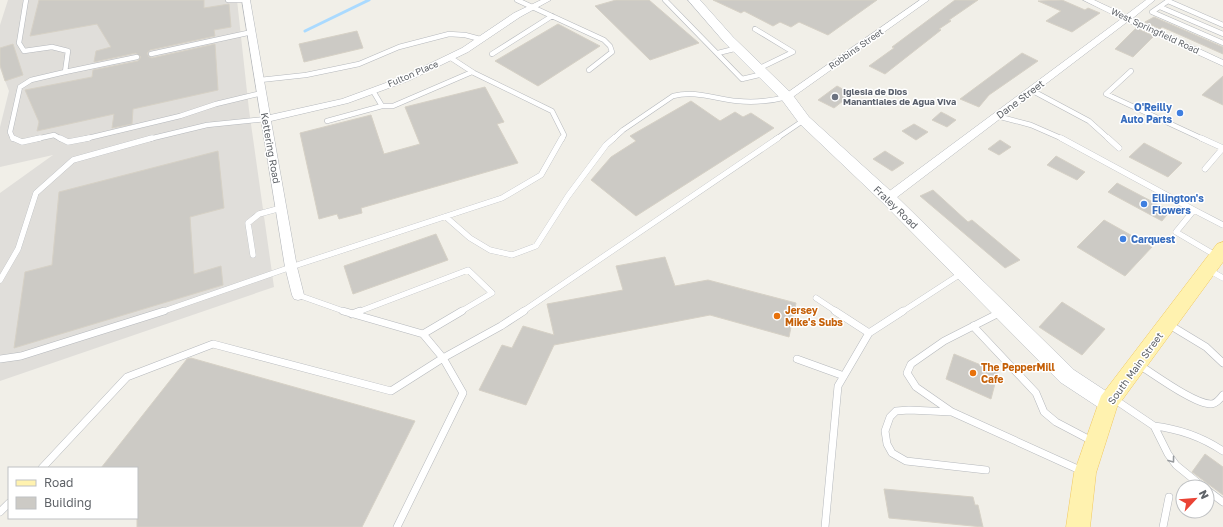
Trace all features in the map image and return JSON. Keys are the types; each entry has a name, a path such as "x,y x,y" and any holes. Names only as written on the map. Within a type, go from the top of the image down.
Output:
{"main road":[{"name":"South Main Street","path":"1078,527 1085,473 1110,400 1167,323 1218,263"}],"street":[{"name":"Kettering Road","path":"246,0 291,267 298,295"},
{"name":"Fulton Place","path":"266,120 345,101 405,79 450,58 517,15 547,0"},
{"name":"Fraley Road","path":"694,0 738,48 787,97 804,120 888,198 1067,376 1110,400"},
{"name":"Robbins Street","path":"787,97 926,0"},
{"name":"West Springfield Road","path":"1087,0 1223,63"},
{"name":"Dane Street","path":"888,198 1151,0"}],"lane":[{"path":"26,0 19,43 24,51 51,47 68,50 65,72"},
{"path":"228,0 246,0"},
{"path":"517,0 604,40 610,46 612,52 589,70"},
{"path":"665,0 742,79 761,71 793,52 755,29"},
{"path":"1223,25 1168,2 1152,12 1223,43"},
{"path":"1160,7 1223,34"},
{"path":"492,54 552,16"},
{"path":"151,54 252,32"},
{"path":"260,80 306,75 359,64 399,47 449,34 465,35 480,40"},
{"path":"718,53 738,48"},
{"path":"137,57 31,80 20,87 10,132 13,139 22,142 54,135 66,142 76,141 180,116 216,104 262,93"},
{"path":"0,359 28,354 199,299 291,267 502,198 541,175 564,135 552,111 472,72 450,58"},
{"path":"1131,71 1106,94 1223,148 1205,169"},
{"path":"327,121 382,106 393,106 472,72"},
{"path":"1031,90 1089,121 1119,148"},
{"path":"373,91 382,106"},
{"path":"446,216 470,238 490,250 512,255 536,246 568,196 606,145 623,130 673,96 679,94 704,94 742,102 765,102 787,97"},
{"path":"997,116 1031,125 1057,136 1223,225"},
{"path":"0,280 18,248 36,193 73,160 163,134 207,125 266,120"},
{"path":"43,467 128,377 213,344 391,391 443,358 501,326 674,210 804,120"},
{"path":"253,255 248,223 252,217 281,208"},
{"path":"1194,210 1176,232 1218,263"},
{"path":"352,314 468,270 492,293 423,334"},
{"path":"825,527 838,386 869,333 962,272"},
{"path":"298,295 352,314 423,334 443,358 463,393 397,527"},
{"path":"816,298 869,333"},
{"path":"1002,312 944,341 911,364 907,373 916,387 952,412 1085,473"},
{"path":"1167,323 1206,347 1223,363"},
{"path":"973,326 1036,393 1044,412 1056,422 1095,442"},
{"path":"797,359 844,376"},
{"path":"1137,364 1195,399 1210,404 1217,402 1223,395"},
{"path":"1110,400 1154,426 1188,432 1209,441 1223,451"},
{"path":"952,412 909,410 896,411 890,417 885,431 887,444 892,453 906,461 986,470"},
{"path":"1154,426 1168,454 1176,465 1193,479"},
{"path":"1164,527 1169,497"},
{"path":"0,512 8,504"}],"shaded area":[{"path":"8,0 237,0 249,110 274,287 0,381 0,193 53,155 0,167 0,127 9,91 0,68 0,25"}],"building":[{"path":"39,0 204,0 204,8 229,4 231,27 214,30 215,36 150,50 147,53 149,57 152,58 215,44 218,90 133,109 132,124 112,128 114,114 37,131 39,122 25,90 92,77 93,70 138,61 141,57 136,53 94,62 96,51 111,47 97,24 30,36"},
{"path":"616,0 649,0 699,43 650,60 595,6"},
{"path":"713,0 877,0 828,35 799,22 791,27 780,22 773,26 744,11 741,13"},
{"path":"955,0 978,0 949,20 951,21 939,29 941,30 885,74 869,66 894,48 892,47"},
{"path":"1062,0 1085,10 1088,8 1100,13 1072,32 1046,21 1061,11 1038,1"},
{"path":"1154,17 1223,47 1223,54 1162,27 1160,29 1145,22"},
{"path":"558,24 600,46 538,86 495,61"},
{"path":"1136,28 1154,36 1133,57 1115,49"},
{"path":"357,31 363,48 304,62 299,44"},
{"path":"13,44 23,75 5,81 0,65 0,48"},
{"path":"1022,53 1038,61 989,95 979,107 960,99"},
{"path":"1223,76 1223,105 1202,95"},
{"name":"Iglesia de Dios Manantiales de Agua Viva","path":"837,86 852,94 834,108 818,100"},
{"path":"485,87 504,122 497,124 518,163 361,208 362,213 339,219 337,214 319,219 300,133 371,115 384,154 420,144 405,107"},
{"path":"691,101 720,121 735,112 743,117 751,113 774,128 636,216 591,180 611,157 636,141 630,136"},
{"path":"941,112 956,120 947,127 932,120"},
{"path":"914,124 928,132 916,140 902,131"},
{"path":"1000,140 1011,147 999,155 988,149"},
{"path":"1144,143 1182,163 1168,177 1129,157"},
{"path":"218,151 224,208 190,217 194,274 221,266 223,285 14,348 25,272 52,265 59,192"},
{"path":"885,151 904,163 892,171 873,159"},
{"path":"1056,156 1085,172 1077,180 1047,165"},
{"path":"1117,183 1170,211 1162,221 1108,192"},
{"path":"933,190 968,222 972,220 1020,260 1005,268 920,196"},
{"path":"1104,220 1152,247 1125,276 1077,247"},
{"path":"436,234 448,260 353,294 344,266"},
{"path":"665,257 675,286 708,280 796,303 789,337 710,315 554,345 526,405 479,390 502,345 512,348 523,326 554,335 547,304 623,290 616,266"},
{"path":"1062,302 1105,329 1082,355 1039,327"},
{"path":"954,354 998,372 991,399 946,379"},
{"path":"191,358 415,421 362,527 137,527 138,467 102,467 187,359"},
{"path":"1205,454 1223,467 1223,495 1215,489 1215,479 1201,479 1192,472"},
{"path":"884,489 973,497 975,505 978,505 983,527 889,518"}],"waterway":[{"path":"305,31 369,0"}],"place":[{"name":"Iglesia de Dios Manantiales de Agua Viva","path":"835,97"},
{"name":"O'Reilly Auto Parts","path":"1180,113"},
{"name":"Ellington's Flowers","path":"1144,204"},
{"name":"Carquest","path":"1123,239"},
{"name":"Jersey Mike's Subs","path":"777,316"},
{"name":"The PepperMill Cafe","path":"973,373"}]}
